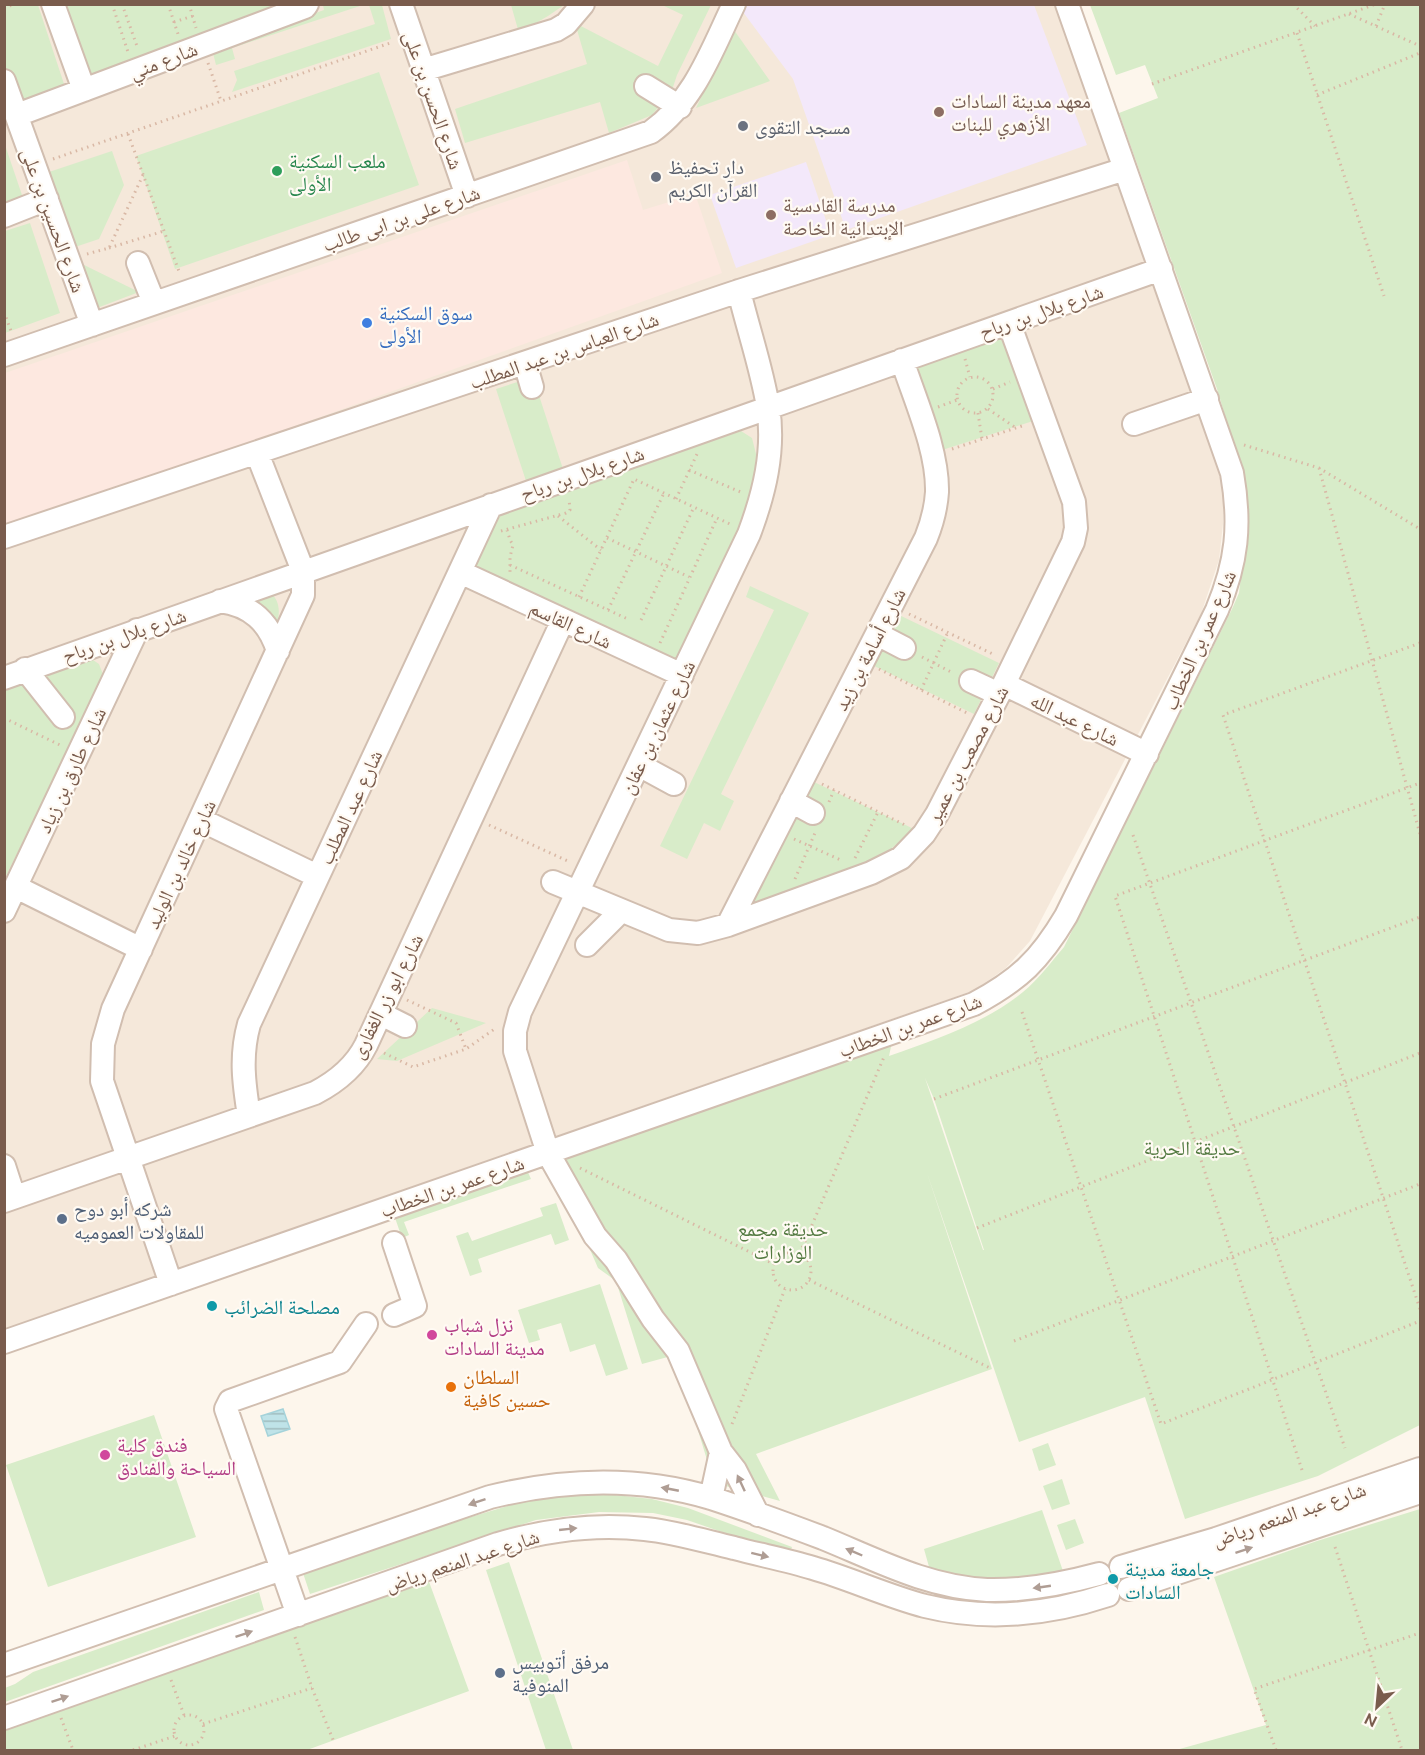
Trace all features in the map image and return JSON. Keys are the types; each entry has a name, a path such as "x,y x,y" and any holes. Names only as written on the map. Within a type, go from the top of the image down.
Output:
{"street":[{"path":"53,4 84,90"},
{"name":"شارع مني","path":"9,98 84,90 306,7 308,4"},
{"name":"شارع الحسن بن على","path":"401,4 467,196"},
{"path":"423,70 550,32 566,24 583,4"},
{"name":"شارع عمر بن الخطاب","path":"4,1342 974,1004 1003,989 1028,969 1049,944 1066,916 1217,610 1228,584 1235,557 1238,529 1237,501 1232,473 1221,438 1067,4"},
{"name":"شارع على بن ابى طالب","path":"4,355 651,132 680,107 694,86 733,5"},
{"path":"646,86 680,107"},
{"name":"شارع الحسين بن على","path":"9,98 92,325"},
{"name":"شارع العباس بن عبد المطلب","path":"4,537 739,291 1125,169"},
{"path":"4,216 47,199"},
{"path":"138,263 154,303"},
{"name":"شارع بلال بن رباح","path":"15,674 1161,269"},
{"name":"شارع عثمان بن عفان","path":"739,291 768,408 769,448 761,501 749,534 520,1012 515,1031 515,1051 548,1153 595,1236 616,1260 653,1319 678,1351 721,1452 735,1470 758,1515"},
{"name":"شارع مصعب بن عمير","path":"553,882 621,911 679,932 707,932 886,867 907,852 924,834 937,814 985,722 1072,542 1076,528 1074,502 1009,322"},
{"name":"شارع أسامة بن زيد","path":"728,925 926,538 931,524 937,493 933,455 902,360"},
{"path":"525,363 531,387"},
{"path":"1134,424 1207,399"},
{"name":"شارع خالد بن الوليد","path":"171,1284 102,1081 101,1063 107,1026 303,595 303,571 257,453"},
{"name":"شارع عبد المطلب","path":"249,1116 242,1059 249,1024 491,505"},
{"name":"شارع القاسم","path":"460,572 510,596 536,596 562,620 682,675"},
{"path":"220,601 243,606 261,619 269,628 278,651"},
{"name":"شارع ابو زر الغفارى","path":"9,1199 326,1088 354,1063 366,1045 381,1014 562,620"},
{"name":"شارع طارق بن زياد","path":"4,911 137,630"},
{"path":"877,634 904,648"},
{"path":"15,674 63,717"},
{"name":"شارع عبد الله","path":"971,681 1005,681 1147,754"},
{"path":"639,765 674,784"},
{"path":"791,801 819,816"},
{"path":"201,820 317,876"},
{"path":"16,887 141,949"},
{"path":"587,945 621,911"},
{"path":"381,1014 405,1026"},
{"path":"4,1166 9,1199"},
{"path":"394,1243 415,1306 394,1315"},
{"path":"293,1617 283,1569 226,1408 230,1401 340,1362 366,1324"},
{"path":"711,1498 721,1452"},
{"name":"شارع عبد المنعم رياض","path":"1121,1567 1216,1539 1420,1469"},
{"path":"4,1665 490,1497 522,1489 565,1483 620,1482 663,1487 711,1498 823,1539 908,1575 959,1587 994,1590 1038,1588 1099,1574"},
{"name":"شارع عبد المنعم رياض","path":"4,1718 498,1544 544,1532 583,1527 644,1529 675,1533 813,1568 924,1605 969,1613 1010,1614 1073,1606 1420,1492"},
{"path":"813,1568 823,1539"}],"path":[{"path":"4,8 15,4"},
{"path":"112,4 124,39 140,69"},
{"path":"122,4 133,36 140,69"},
{"path":"168,4 184,52"},
{"path":"1293,4 1315,26"},
{"path":"1152,84 1376,4"},
{"path":"1376,26 1385,4"},
{"path":"1349,14 1420,46"},
{"path":"174,22 193,16"},
{"path":"1297,33 1384,296"},
{"path":"124,39 133,36"},
{"path":"35,166 411,36"},
{"path":"1317,95 1420,53"},
{"path":"128,134 187,292"},
{"path":"109,249 143,175"},
{"path":"68,259 109,249 164,231"},
{"path":"980,377 991,385 993,400 987,409 978,413 963,409 958,400 957,391 966,379 980,377"},
{"path":"987,409 1016,428"},
{"path":"978,413 982,439"},
{"path":"933,455 1044,419"},
{"path":"676,499 708,428"},
{"path":"1221,438 1319,468 1420,529"},
{"path":"1319,468 1420,834"},
{"path":"689,470 761,501"},
{"path":"579,597 634,479 749,534"},
{"path":"476,537 558,516 570,510 568,498 560,481"},
{"path":"608,610 664,493"},
{"path":"641,620 694,507"},
{"path":"558,516 601,550"},
{"path":"652,661 717,518"},
{"path":"507,530 513,545 510,565 510,596"},
{"path":"607,538 690,577"},
{"path":"510,565 630,620"},
{"path":"891,606 948,633 1005,681"},
{"path":"921,690 948,633"},
{"path":"1420,643 1223,715 1420,1309"},
{"path":"904,648 971,681"},
{"path":"863,662 985,722"},
{"path":"4,718 80,754"},
{"path":"804,776 924,834"},
{"path":"1302,1470 1115,896 1420,783"},
{"path":"783,905 810,846 819,816 834,790"},
{"path":"776,831 852,865 878,812"},
{"path":"471,817 588,870"},
{"path":"1133,835 1345,1448"},
{"path":"934,1099 1420,917"},
{"path":"390,992 456,1023 466,1049"},
{"path":"366,1045 413,1067 466,1049 520,1012"},
{"path":"1022,1012 1161,1424 1420,1321"},
{"path":"800,1253 894,1033"},
{"path":"977,1228 1420,1053"},
{"path":"548,1153 774,1264"},
{"path":"1014,1341 1420,1184"},
{"path":"785,1253 800,1253 812,1268 809,1280 802,1288 785,1289 775,1279 774,1264 785,1253"},
{"path":"809,1280 992,1369"},
{"path":"721,1452 785,1289"},
{"path":"1335,1547 1402,1750"},
{"path":"293,1617 312,1688 334,1742"},
{"path":"1276,1750 1254,1689 1420,1633"},
{"path":"165,1662 184,1715"},
{"path":"203,1725 312,1688"},
{"path":"54,1701 72,1750"},
{"path":"184,1715 196,1715 203,1725 203,1737 193,1744 182,1744 173,1731 174,1723 184,1715"},
{"path":"133,1750 175,1736"},
{"path":"193,1744 195,1750"}],"shaded area":[{"path":"4,5 1059,5 1219,460 1224,496 1223,524 1219,560 1201,614 1030,941 1006,968 975,990 5,1329"},
{"name":"معهد مدينة السادات الأزهري للبنات","path":"746,5 1034,5 1087,145 846,230 793,79 743,12"},
{"name":"سوق السكنية الأولى","path":"627,160 643,210 695,194 722,273 5,530 5,373"},
{"name":"مدرسة القادسية الإبتدائية الخاصة","path":"806,162 831,235 736,268 710,195"}],"green space":[{"path":"304,4 85,81 59,5"},
{"path":"4,5 38,5 64,84 60,93 21,106 5,83"},
{"path":"323,5 363,5 232,48 235,59 216,65 212,49 324,10"},
{"path":"369,5 382,5 391,39 232,92 237,80 234,71 375,24"},
{"path":"511,5 564,5 519,33"},
{"path":"662,5 711,5 672,90 652,115 609,133 600,102 465,143 455,109 587,64 575,23 658,66 683,15"},
{"name":"حديقة الحرية","path":"1090,5 1420,5 1420,1425 1318,1476 1185,1519 1145,1397 1019,1442 927,1173 992,1369 756,1454 780,1501 711,1482 711,1473 675,1355 642,1364 616,1281 598,1268 548,1153 894,1033 889,1056 942,1037 993,1013 1023,992 1064,947 1232,609 1239,593 1244,550 1233,442 1217,389 1119,113 1158,98 1145,65 1116,75","holes":["925,1078 934,1099 984,1250"]},
{"path":"734,30 770,81 696,108"},
{"name":"ملعب السكنية الأولى","path":"379,72 419,185 175,269 136,156"},
{"path":"4,142 23,198 4,205"},
{"path":"112,151 124,185 99,239 75,247 49,172"},
{"path":"30,223 60,313 5,333 5,231"},
{"path":"78,262 139,292 97,308"},
{"path":"1000,338 1006,341 1033,421 939,451 915,370 917,366"},
{"path":"533,377 563,469 526,481 496,389"},
{"path":"741,431 752,438 756,454 755,475 749,505 674,668 474,569 487,525 505,510"},
{"path":"750,586 809,613 721,794 734,801 720,831 704,823 687,859 660,846 774,610 746,597"},
{"path":"269,592 276,600 279,609 275,630 240,602"},
{"path":"897,614 999,663 974,714 872,665"},
{"path":"90,658 99,664 104,677 5,878 5,686"},
{"path":"814,782 914,829 878,860 752,903"},
{"path":"432,1008 486,1023 397,1061 377,1059"},
{"path":"527,1170 531,1179 404,1222 409,1235 402,1238 394,1215"},
{"path":"556,1203 569,1240 555,1245 551,1234 478,1259 482,1272 470,1276 456,1236 468,1232 472,1241 543,1216 540,1208"},
{"path":"600,1284 628,1369 606,1376 595,1344 570,1352 561,1323 537,1330 540,1340 529,1343 518,1310"},
{"path":"154,1415 196,1537 48,1587 6,1465"},
{"path":"1048,1443 1056,1465 1039,1471 1032,1449"},
{"path":"1062,1479 1070,1504 1052,1510 1043,1486"},
{"path":"597,1493 652,1499 688,1508 792,1547 789,1555 687,1520 653,1513 599,1512 536,1520 310,1594 303,1573 414,1534 533,1499"},
{"path":"1420,1509 1420,1750 1176,1750 1266,1725 1214,1577 1317,1541"},
{"path":"1042,1510 1064,1574 1014,1584 931,1574 924,1549"},
{"path":"1075,1519 1084,1543 1066,1550 1057,1525"},
{"path":"509,1562 573,1750 546,1750 486,1570"},
{"path":"428,1579 469,1691 307,1750 5,1750 5,1728"},
{"path":"259,1592 264,1610 5,1702 5,1688 33,1672"}],"water":[{"path":"283,1409 290,1429 268,1436 261,1416"}],"place":[{"name":"معهد مدينة السادات الأزهري للبنات","path":"939,112"},
{"name":"مسجد التقوى","path":"743,126"},
{"name":"ملعب السكنية الأولى","path":"277,171"},
{"name":"دار تحفيظ القرآن الكريم","path":"656,177"},
{"name":"مدرسة القادسية الإبتدائية الخاصة","path":"771,215"},
{"name":"سوق السكنية الأولى","path":"367,323"},
{"name":"شركه أبو دوح للمقاولات العموميه","path":"62,1219"},
{"name":"مصلحة الضرائب","path":"212,1306"},
{"name":"نزل شباب مدينة السادات","path":"432,1335"},
{"name":"السلطان حسين كافية","path":"451,1387"},
{"name":"فندق كلية السياحة والفنادق","path":"105,1455"},
{"name":"جامعة مدينة السادات","path":"1113,1579"},
{"name":"مرفق أتوبيس المنوفية","path":"500,1673"}],"park label":[{"name":"حديقة مجمع الوزارات","path":"783,1240"}]}
